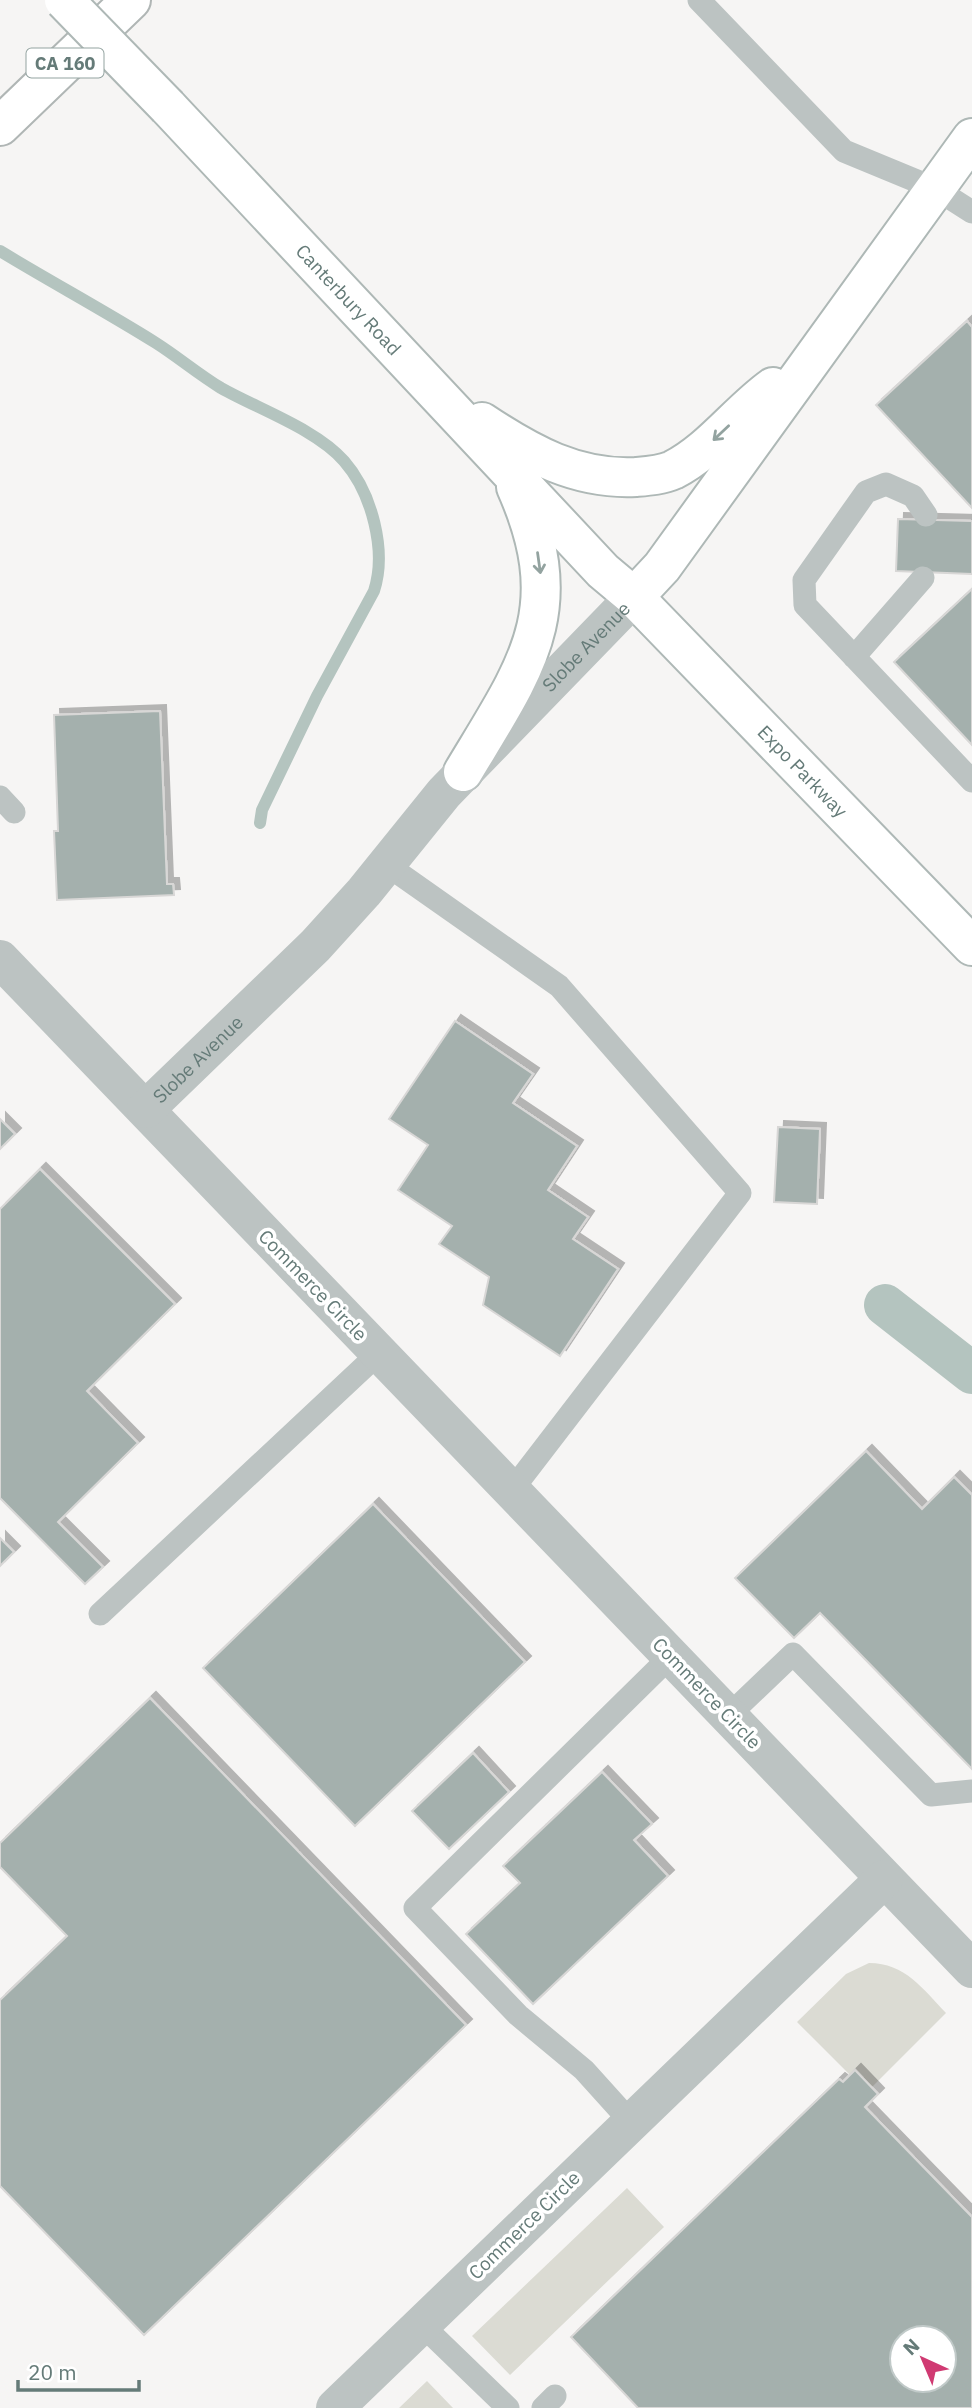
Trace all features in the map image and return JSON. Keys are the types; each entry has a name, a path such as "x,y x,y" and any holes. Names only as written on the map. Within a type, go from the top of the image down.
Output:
{"main road":[{"name":"Canterbury Road","path":"64,0 441,395 511,475 603,571 634,597"},
{"name":"CA 160","path":"0,126 131,0"},
{"name":"Slobe Avenue","path":"634,597 662,567 972,138"},
{"path":"441,395 538,457 603,477 655,475 673,470 712,441 761,395 811,359"},
{"path":"463,772 513,688 532,649 540,613 542,583 538,554 530,517 511,475"},
{"name":"Expo Parkway","path":"634,597 969,937"}],"street":[{"name":"Slobe Avenue","path":"146,1109 315,946 387,865 463,772 634,597"},
{"name":"Commerce Circle","path":"0,959 884,1879 335,2408"},
{"path":"884,1879 972,1969"}],"lane":[{"path":"699,0 844,151 936,189 972,212"},
{"path":"926,515 912,496 886,484 866,492 804,580 805,605 972,781"},
{"path":"854,657 923,578"},
{"path":"387,865 559,986 740,1193 512,1490"},
{"path":"100,1614 379,1353"},
{"path":"729,1716 793,1654 931,1795 972,1791"},
{"path":"630,2121 584,2070 518,2015 415,1908 671,1656"},
{"path":"422,2325 508,2408"}],"shaded area":[{"path":"869,1963 882,1964 903,1972 946,2013 867,2092 797,2022 846,1974"},
{"path":"627,2188 664,2227 510,2375 472,2336"},
{"path":"427,2381 453,2408 399,2408"}],"building":[{"path":"967,321 972,327 972,508 876,405"},
{"path":"898,519 972,521 972,574 896,571"},
{"path":"972,589 972,745 894,662"},
{"path":"160,711 167,884 173,884 174,895 57,900 54,831 58,831 54,715"},
{"path":"455,1021 533,1074 513,1103 577,1146 548,1190 588,1217 573,1239 618,1269 560,1356 483,1305 489,1277 439,1244 452,1226 398,1190 428,1145 389,1119"},
{"path":"0,1119 15,1134 0,1149"},
{"path":"778,1127 820,1129 817,1204 774,1202"},
{"path":"40,1169 175,1304 87,1391 138,1443 58,1522 103,1567 85,1584 0,1498 0,1209"},
{"path":"866,1451 922,1509 954,1477 972,1495 972,1769 820,1613 794,1638 735,1578"},
{"path":"373,1504 525,1662 355,1826 203,1668"},
{"path":"0,1538 14,1552 0,1566"},
{"path":"150,1698 466,2025 144,2335 0,2186 0,2000 67,1936 0,1867 0,1843"},
{"path":"473,1753 509,1792 449,1849 412,1811"},
{"path":"602,1772 652,1824 634,1840 668,1876 533,2004 466,1934 520,1883 503,1866"},
{"path":"855,2070 878,2094 865,2107 972,2217 972,2408 638,2408 571,2337 839,2079 843,2082"}],"waterway":[{"path":"0,251 156,343 221,388 303,429 344,461 362,489 378,541 378,575 374,591 317,696 262,810 260,823"},
{"path":"885,1305 972,1373"}]}
